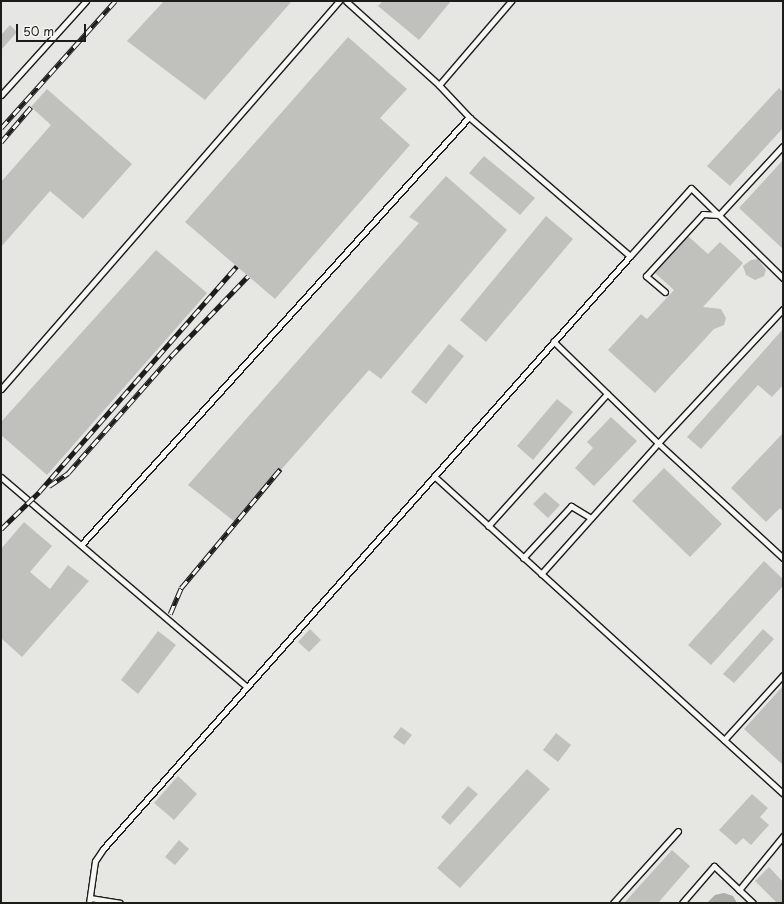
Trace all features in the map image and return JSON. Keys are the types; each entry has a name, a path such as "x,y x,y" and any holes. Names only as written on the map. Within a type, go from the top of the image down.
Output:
{"lane":[{"path":"1,95 86,1"},
{"path":"1,389 339,1"},
{"path":"346,1 440,86 469,117 630,256"},
{"path":"440,86 511,1"},
{"path":"81,545 469,117"},
{"path":"719,215 783,146"},
{"path":"120,903 89,900 95,860 103,849 691,188 783,278"},
{"path":"666,292 646,276 703,214 719,215"},
{"path":"541,574 658,443 783,309"},
{"path":"553,342 658,443 783,558"},
{"path":"488,526 607,394"},
{"path":"434,476 783,794"},
{"path":"1,477 247,687"},
{"path":"523,558 571,506 591,518"},
{"path":"724,740 783,675"},
{"path":"613,903 678,831"},
{"path":"739,890 783,836"},
{"path":"682,903 714,866 753,903"}],"shaded area":[{"path":"1,1 783,1 783,903 1,903"},
{"path":"724,893 733,896 737,903 707,903 715,895"}],"building":[{"path":"164,1 292,1 205,100 127,41"},
{"path":"383,1 451,1 419,40 378,6"},
{"path":"10,25 17,32 1,50 1,35"},
{"path":"348,37 407,89 380,118 410,145 275,299 185,222"},
{"path":"779,88 783,92 783,128 730,186 707,166"},
{"path":"47,89 132,164 83,219 50,191 1,247 1,182 51,125 31,107"},
{"path":"484,156 535,198 520,215 469,173"},
{"path":"783,160 783,249 739,208"},
{"path":"446,176 507,230 381,379 369,370 235,522 188,485 419,223 409,217"},
{"path":"546,216 573,239 486,342 460,320"},
{"path":"688,236 708,254 720,242 743,263 703,307 721,309 726,318 724,325 714,329 655,393 608,350 641,314 647,319 674,290 655,273"},
{"path":"156,250 207,293 47,475 1,435 1,422"},
{"path":"758,259 766,270 764,276 755,280 746,275 743,266 751,260"},
{"path":"783,329 783,385 772,397 758,385 701,449 687,437"},
{"path":"449,344 464,356 426,404 411,392"},
{"path":"557,399 573,412 533,460 517,446"},
{"path":"611,417 637,441 594,486 575,468 593,448 587,442"},
{"path":"783,433 783,512 780,508 766,522 731,488"},
{"path":"664,468 722,524 690,557 632,501"},
{"path":"545,492 560,505 548,518 533,504"},
{"path":"24,522 52,546 30,572 50,589 68,565 89,581 22,657 1,638 1,549"},
{"path":"764,561 783,579 783,586 711,665 688,645"},
{"path":"310,629 321,640 309,652 298,642"},
{"path":"763,629 774,639 734,683 723,674"},
{"path":"158,631 176,645 138,694 121,680"},
{"path":"783,686 783,765 744,729"},
{"path":"401,727 412,735 404,745 393,737"},
{"path":"556,733 571,745 558,762 543,750"},
{"path":"527,769 550,789 460,888 437,868"},
{"path":"178,776 197,794 174,820 154,803"},
{"path":"468,786 478,794 450,825 441,817"},
{"path":"752,794 768,808 760,817 769,825 751,845 743,838 736,845 719,830"},
{"path":"179,840 189,849 175,865 165,857"},
{"path":"672,850 690,866 658,903 624,903"},
{"path":"769,867 783,882 783,903 777,903 755,881"}],"railway":[{"path":"1,128 115,1"},
{"path":"1,142 31,107"},
{"path":"1,529 39,492 237,266"},
{"path":"49,486 68,473 171,356 248,276"},
{"path":"170,614 181,588 280,469"}]}
